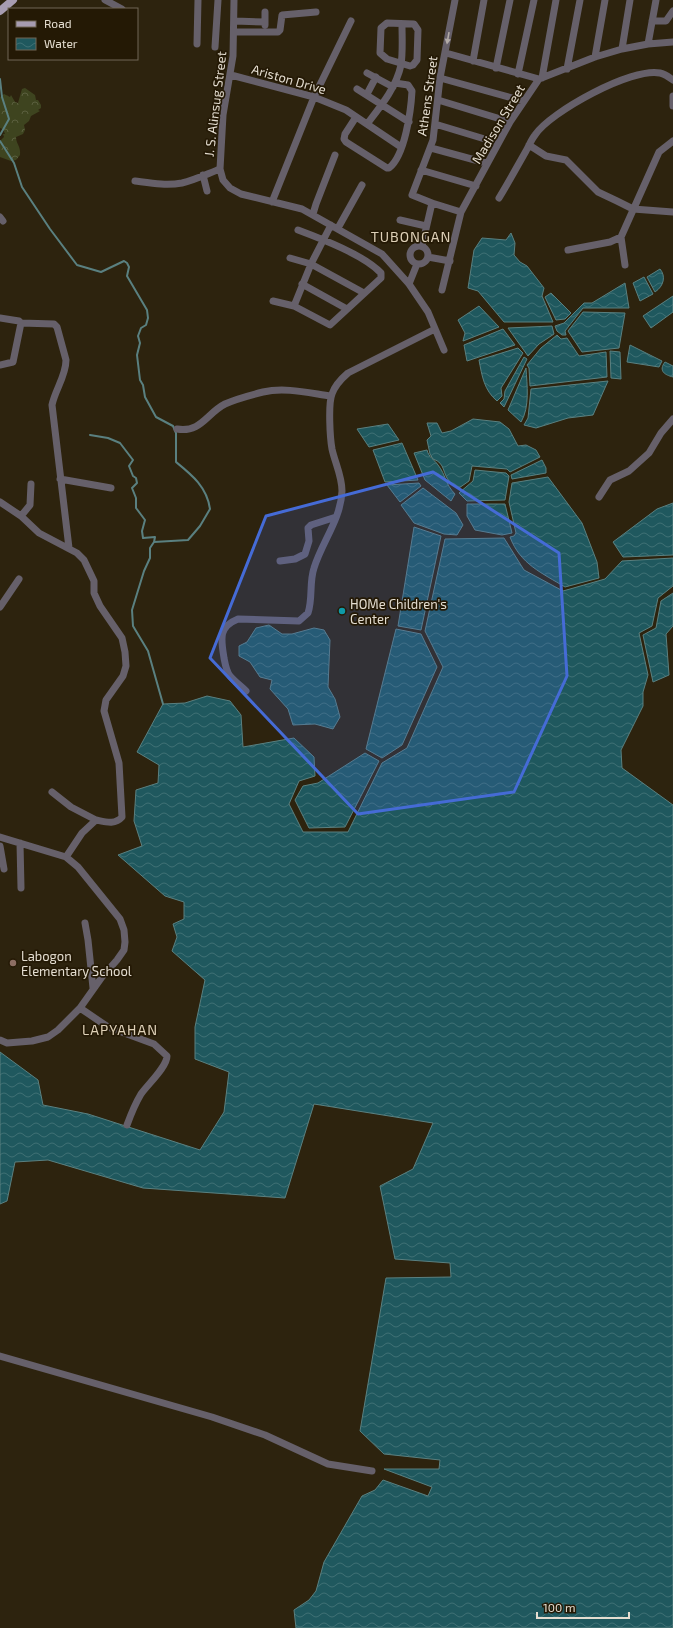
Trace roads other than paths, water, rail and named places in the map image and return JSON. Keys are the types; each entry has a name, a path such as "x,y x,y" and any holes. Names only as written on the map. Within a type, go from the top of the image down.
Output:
{"main road":[{"path":"0,11 13,0"}],"street":[{"path":"105,0 120,8"},
{"path":"197,44 198,0"},
{"path":"215,47 218,0"},
{"name":"J. S. Alinsug Street","path":"234,0 235,20 231,75 223,115 220,168 223,180 235,192 289,205 313,214 382,254 409,284 428,312 444,350"},
{"name":"Athens Street","path":"432,203 412,196 412,193 431,148 440,78 455,0"},
{"path":"472,60 484,0"},
{"path":"496,68 510,0"},
{"path":"518,74 534,0"},
{"path":"446,53 540,79 556,0"},
{"path":"568,69 580,0"},
{"path":"595,57 605,0"},
{"path":"622,49 630,0"},
{"path":"648,44 656,0"},
{"path":"652,21 666,21 673,11"},
{"path":"235,20 265,23 265,12"},
{"path":"234,32 278,32 280,30 281,15 316,12"},
{"path":"272,202 314,97 351,21"},
{"path":"387,23 414,24 418,30 417,60 410,66 401,63 383,56 380,49 381,28 387,23"},
{"path":"366,124 382,104 394,85 401,63 402,24"},
{"name":"Madison Street","path":"442,290 461,212 476,186 486,163 510,122 540,79 595,57 622,49 648,44 673,42"},
{"path":"499,198 535,135 547,122 569,106 607,86 653,72 667,75 673,80"},
{"path":"356,118 345,134 344,139 346,142 387,168 392,166 406,135 409,122 412,91 408,85 394,85 367,73"},
{"name":"Ariston Drive","path":"231,75 314,97 346,110 401,147"},
{"path":"367,94 376,77"},
{"path":"440,78 523,102"},
{"path":"357,89 409,122"},
{"path":"673,96 673,106"},
{"path":"438,100 510,122"},
{"path":"435,124 498,143"},
{"path":"625,265 621,237 659,152 673,141"},
{"path":"529,145 546,156 566,160 598,192 633,209 673,212"},
{"path":"431,148 486,163"},
{"path":"313,214 335,155"},
{"path":"134,181 171,184 181,183 203,176 220,168"},
{"path":"421,170 476,186"},
{"path":"203,176 207,191"},
{"path":"338,228 362,185"},
{"path":"422,246 432,203 461,212"},
{"path":"400,220 426,226"},
{"path":"294,306 311,264 331,225"},
{"path":"273,301 294,306 330,325 381,278 381,273 370,264 323,240 298,230"},
{"path":"568,250 610,242 621,237"},
{"path":"422,246 426,249 428,257 426,262 417,264 412,262 410,252 412,248 422,246"},
{"path":"428,257 450,261"},
{"path":"290,258 311,264 364,293"},
{"path":"409,284 417,264"},
{"path":"302,284 347,309"},
{"path":"0,318 19,321 21,323 54,324 57,327 66,366 54,394 52,405 69,548"},
{"path":"0,365 13,362 21,323"},
{"path":"246,690 229,675 221,640 223,631 231,622 238,619 299,621 305,617 309,609 313,570 336,517 342,490 340,476 332,448 330,425 331,396 339,380 348,373 435,329"},
{"path":"178,429 189,429 195,427 225,404 262,392 276,389 331,396"},
{"path":"598,497 610,480 629,472 649,454 661,433 673,419"},
{"path":"60,479 111,488"},
{"path":"21,516 30,505 31,484"},
{"path":"0,502 21,516 38,533 77,553 90,569 94,580 94,593 100,606 122,638 125,652 126,666 123,676 106,700 104,711 119,763 122,818 118,822 112,823 96,820 71,807 52,792"},
{"path":"280,561 295,559 305,554 309,541 308,528 311,525 336,517"},
{"path":"0,607 19,579"},
{"path":"66,857 82,833 96,820"},
{"path":"0,837 66,857 78,867 120,919 124,930 125,942 124,950 117,960 93,988 80,1008 58,1030 48,1037 32,1041 7,1042 0,1040"},
{"path":"20,843 21,888"},
{"path":"0,846 4,869"},
{"path":"85,923 93,988"},
{"path":"80,1008 108,1026 154,1044 167,1056 167,1060 163,1066 141,1094 132,1111 127,1125"},
{"path":"0,1356 212,1417 265,1435 328,1464 372,1471"}],"water":[{"path":"511,233 515,243 514,255 520,262 527,266 544,288 542,296 553,322 504,322 478,291 468,288 474,250 482,238 506,240"},
{"path":"660,269 663,275 663,281 658,290 655,292 647,277"},
{"path":"644,277 653,294 640,301 633,283"},
{"path":"625,283 629,308 583,308 565,331 566,335 562,335 557,331 555,326 564,323 584,303 592,303"},
{"path":"551,293 571,313 565,319 556,320 545,297"},
{"path":"673,296 673,312 651,328 643,316"},
{"path":"479,306 499,327 463,341 465,333 458,320"},
{"path":"583,312 625,313 619,348 582,352 568,331"},
{"path":"552,326 554,334 539,344 528,356 508,328"},
{"path":"503,329 515,345 467,361 464,345"},
{"path":"557,335 561,339 567,338 579,356 606,352 607,377 530,386 529,368 527,365 541,348"},
{"path":"630,345 662,361 659,367 627,362"},
{"path":"518,348 523,353 501,388 502,396 497,401 486,387 479,360"},
{"path":"610,351 620,352 621,379 611,378"},
{"path":"524,357 527,359 504,407 500,403 504,399 505,391"},
{"path":"665,362 673,366 673,377 663,372 662,368"},
{"path":"526,368 527,403 521,422 508,410"},
{"path":"608,381 593,415 568,418 536,428 524,425 528,418 531,389"},
{"path":"473,419 500,422 509,429 518,446 526,445 536,450 540,457 510,472 507,469 472,466 469,481 459,488 451,483 440,463 433,459 430,454 427,440 431,436 427,423 437,423 442,433 451,431"},
{"path":"388,424 399,440 369,447 357,429"},
{"path":"402,443 418,480 385,482 373,450"},
{"path":"427,450 430,457 441,469 449,487 455,494 451,501 425,480 414,453"},
{"path":"542,460 546,468 546,473 512,479 511,475"},
{"path":"475,470 506,473 509,476 505,500 467,501 459,493 473,481"},
{"path":"548,477 582,523 597,562 599,578 565,587 533,567 514,546 510,537 514,536 516,533 509,502 512,483"},
{"path":"419,483 421,486 400,502 387,485"},
{"path":"423,488 456,513 463,525 457,535 444,534 414,523 401,505"},
{"path":"673,503 673,555 623,557 613,542 657,509"},
{"path":"467,504 505,504 512,533 502,535 475,530 467,516"},
{"path":"414,527 441,536 421,630 398,626"},
{"path":"504,538 524,570 563,591 605,579 622,561 673,558 673,586 658,598 652,626 639,633 648,675 643,692 643,706 621,750 622,768 673,805 673,1628 296,1628 294,1610 309,1600 316,1591 324,1562 362,1496 375,1490 383,1480 428,1496 432,1487 384,1469 439,1469 440,1460 384,1454 360,1431 386,1278 451,1277 450,1263 395,1259 380,1186 413,1169 433,1123 314,1104 285,1198 143,1188 48,1160 15,1162 7,1201 0,1204 0,1052 38,1080 43,1105 88,1114 200,1150 224,1112 229,1072 195,1059 195,1027 205,980 172,951 177,937 173,924 184,919 184,902 165,896 118,855 142,846 134,821 136,790 158,783 159,765 137,752 163,704 185,703 207,696 230,701 241,715 243,747 294,738 314,757 315,776 299,781 289,804 303,832 348,832 382,763 407,748 443,667 425,631 445,539"},
{"path":"673,593 673,626 666,634 669,675 653,682 643,635 656,628 661,601"},
{"path":"269,625 282,634 292,634 314,628 324,630 330,640 328,687 335,699 340,717 333,729 315,724 293,725 288,709 270,689 272,680 260,677 250,662 239,656 239,646 247,642 256,628"},
{"path":"396,629 421,634 437,667 402,745 382,758 366,749"},
{"path":"365,753 379,761 345,827 309,828 295,800 303,786 318,783"}],"waterway":[{"path":"0,79 2,97 9,119 0,135"},
{"path":"0,141 14,163 22,187 50,229 77,265 101,272 124,261 127,263 129,267 127,276 147,310 148,318 146,325 141,328 138,336 140,343 137,355 140,380 143,385 145,397 156,417 173,426 176,433 176,462 198,482 206,494 210,509 200,526 188,540 154,542 150,548 150,558 144,571 132,610 133,626 148,651 163,704"},
{"path":"90,435 108,438 120,443 133,460 129,466 133,476 136,478 137,483 132,488 136,498 136,508 145,520 142,531 143,538 155,537 154,542"}],"place":[{"name":"HOMe Children's Center","path":"342,611"},
{"name":"Labogon Elementary School","path":"13,963"}],"district":[{"name":"TUBONGAN","path":"411,237"},
{"name":"LAPYAHAN","path":"120,1030"}]}
